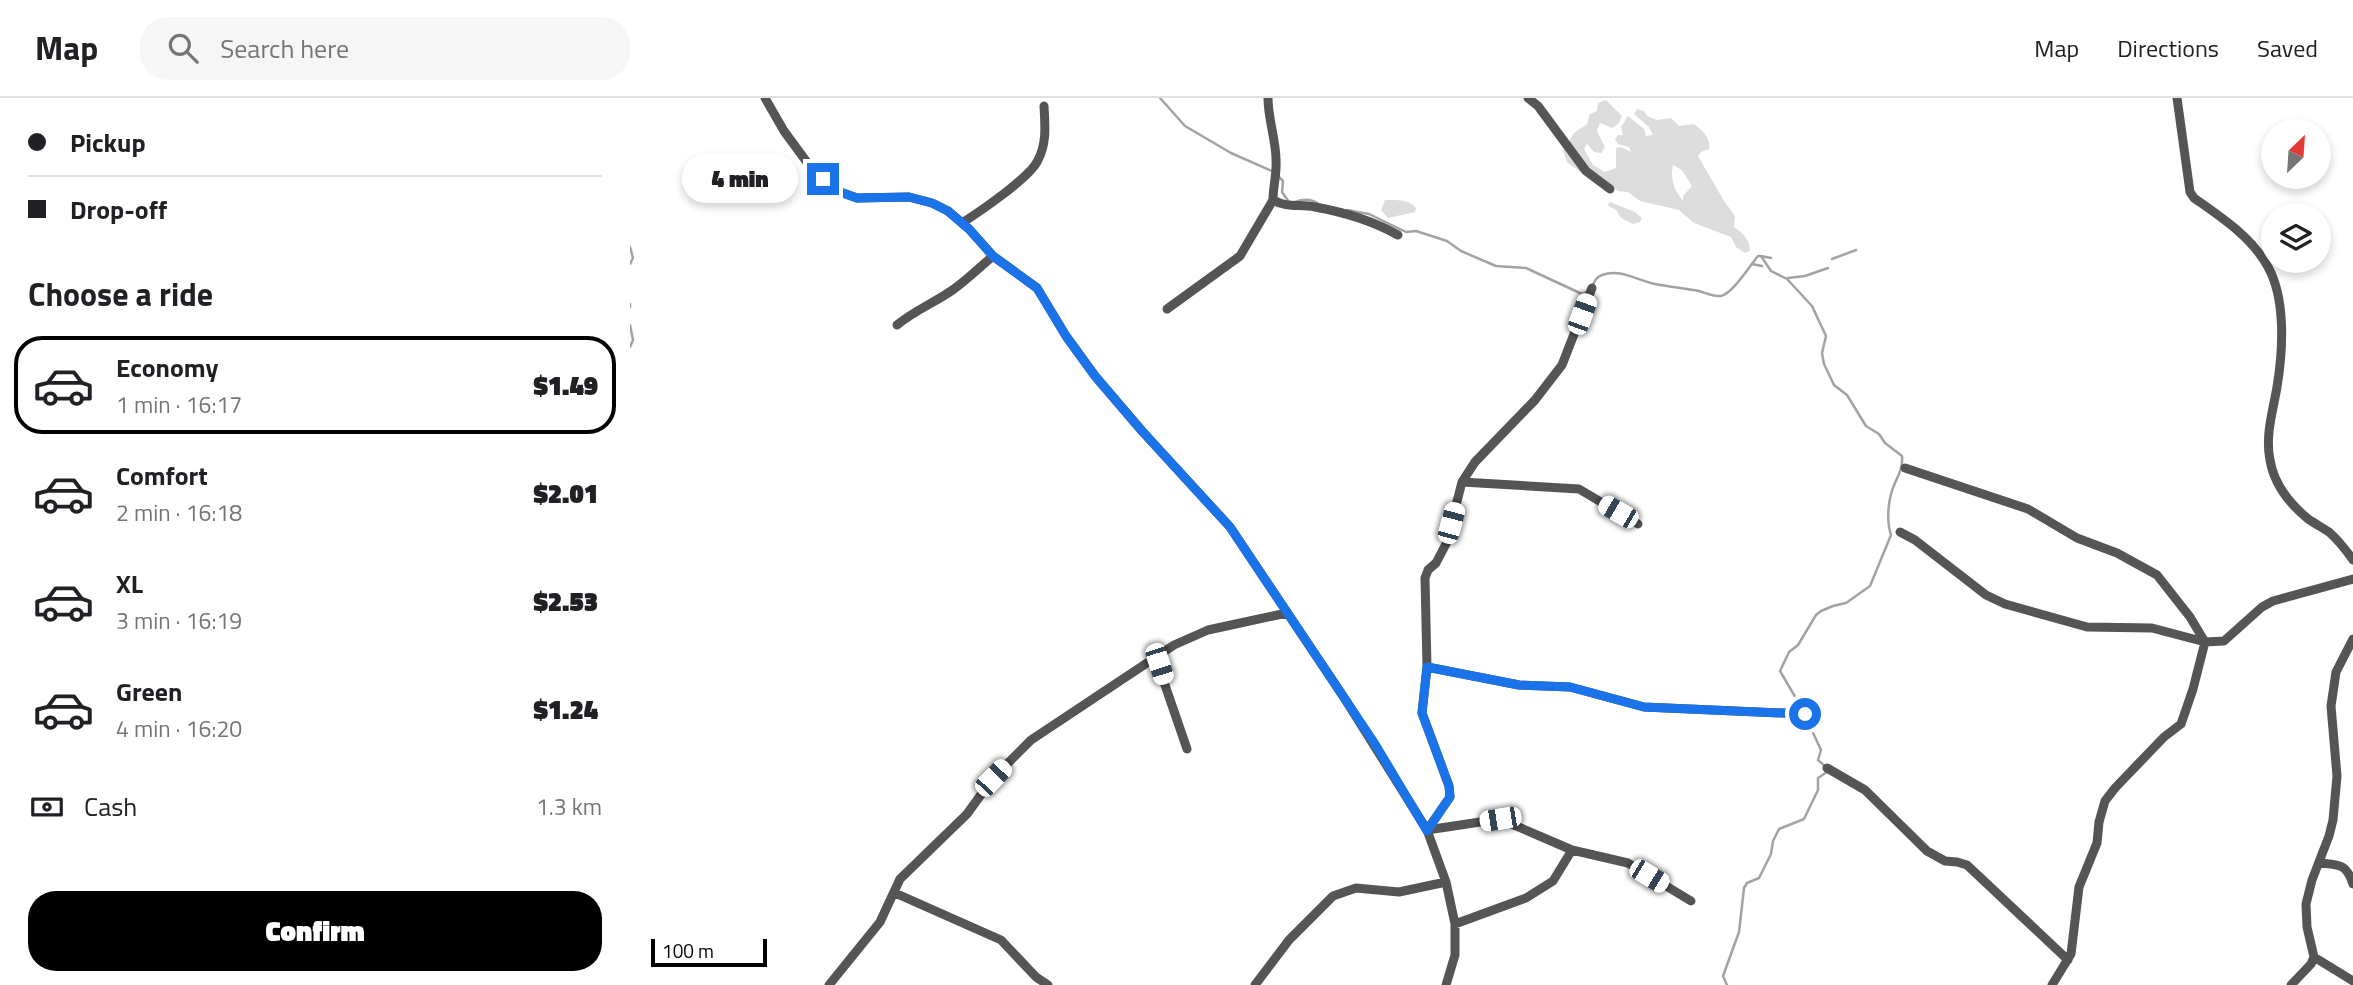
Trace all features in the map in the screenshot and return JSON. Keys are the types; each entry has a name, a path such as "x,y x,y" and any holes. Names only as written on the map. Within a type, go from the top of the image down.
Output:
{"street":[{"path":"765,98 784,131 809,165 840,192 857,198 909,197 932,203 948,211 993,256 1037,288 1066,336 1095,376 1230,527 1390,767 1427,831 1446,882 1455,924 1455,955 1446,985"},
{"path":"1167,309 1240,257 1273,200 1277,175 1268,98"},
{"path":"1528,98 1538,106 1586,171 1610,189"},
{"path":"2177,98 2190,192 2194,198 2237,230 2255,249 2268,266 2275,283 2283,347 2269,429 2270,461 2278,485 2290,501 2308,519 2329,532 2353,560"},
{"path":"962,223 995,201 1037,163 1046,137 1044,106"},
{"path":"1273,200 1283,206 1311,206 1337,212 1382,226 1398,235"},
{"path":"897,325 912,313 956,288 993,256"},
{"path":"1427,831 1450,797 1449,786 1422,713 1427,667 1425,578 1446,544 1462,482 1475,462 1535,400 1562,365 1592,288"},
{"path":"1905,468 2028,509 2077,538 2117,553 2157,575 2190,617 2205,642 2181,724 2164,737 2115,788 2102,809 2097,843 2079,887 2073,942 2068,960 2052,985"},
{"path":"1462,482 1579,489 1638,524"},
{"path":"1900,532 1923,546 1986,595 2005,604 2087,627 2152,628 2205,642 2221,643 2230,638 2262,607 2273,601 2353,579"},
{"path":"829,985 880,922 900,879 967,814 993,778 1031,740 1174,645 1208,630 1287,613"},
{"path":"2291,985 2311,964 2314,957 2307,927 2306,904 2329,836 2336,795 2331,706 2333,685 2336,672 2353,639"},
{"path":"1155,656 1188,749"},
{"path":"1427,667 1519,685 1570,687 1644,707 1805,714"},
{"path":"1827,768 1865,790 1927,850 1945,861 1967,866 2068,960"},
{"path":"1427,831 1500,819 1572,850 1628,863 1690,901"},
{"path":"1455,924 1526,898 1553,881 1572,850"},
{"path":"2319,863 2342,865 2353,884"},
{"path":"1255,985 1289,940 1333,896 1356,888 1399,892 1446,882"},
{"path":"895,893 1001,940 1036,977 1048,985"},
{"path":"2314,957 2353,981"}],"shaded area":[{"path":"1606,100 1622,116 1612,128 1600,123 1597,131 1605,147 1601,153 1594,152 1587,144 1584,149 1593,165 1605,172 1616,168 1616,148 1621,147 1631,152 1629,147 1618,144 1615,139 1618,135 1623,135 1621,127 1628,116 1644,129 1646,136 1653,135 1649,127 1634,114 1637,109 1657,120 1671,118 1679,126 1694,124 1700,129 1707,138 1709,149 1698,156 1735,216 1734,227 1749,243 1750,251 1745,253 1736,247 1731,237 1694,223 1679,210 1640,201 1628,192 1618,191 1608,182 1598,186 1567,162 1563,150 1574,133 1587,124 1590,114 1597,111 1598,103","holes":["1673,165 1682,170 1692,186 1683,196 1683,201 1674,184"]},
{"path":"1385,200 1410,203 1416,208 1415,212 1388,218 1381,210"},
{"path":"1610,202 1635,212 1642,218 1640,222 1633,224 1621,218 1616,210 1607,205"}],"waterway":[{"path":"1160,98 1185,126 1231,153 1272,171"},
{"path":"1277,175 1283,181 1282,192 1289,202"},
{"path":"1295,202 1309,200 1320,205"},
{"path":"1347,210 1369,214 1406,232 1416,231 1447,241 1461,251 1496,266 1526,268 1582,294 1587,292"},
{"path":"630,247 633,258 630,264"},
{"path":"1832,259 1856,250"},
{"path":"1592,287 1600,276 1615,273 1655,284 1721,296 1731,290 1758,256 1761,256 1771,271 1787,279 1812,306 1826,336 1822,353 1834,385 1847,395 1866,426 1879,434 1885,443 1902,456 1889,502 1891,535 1870,586 1846,603 1816,615 1798,645 1789,652 1780,671 1804,712"},
{"path":"1761,256 1771,258"},
{"path":"1752,264 1762,266"},
{"path":"1788,278 1805,276 1828,268"},
{"path":"630,325 633,340 630,347"},
{"path":"1727,985 1723,976 1739,932 1744,888 1747,883 1759,878 1779,829 1804,819 1818,790 1818,778 1827,772 1827,768 1818,760 1821,750 1806,718"}],"route":[{"path":"823,179 840,192 857,198 909,197 932,203 948,211 969,229 993,256 1037,288 1066,336 1095,376 1230,527 1390,767 1427,831 1450,797 1449,786 1422,713 1427,667 1519,685 1570,687 1644,707 1805,714"}]}
